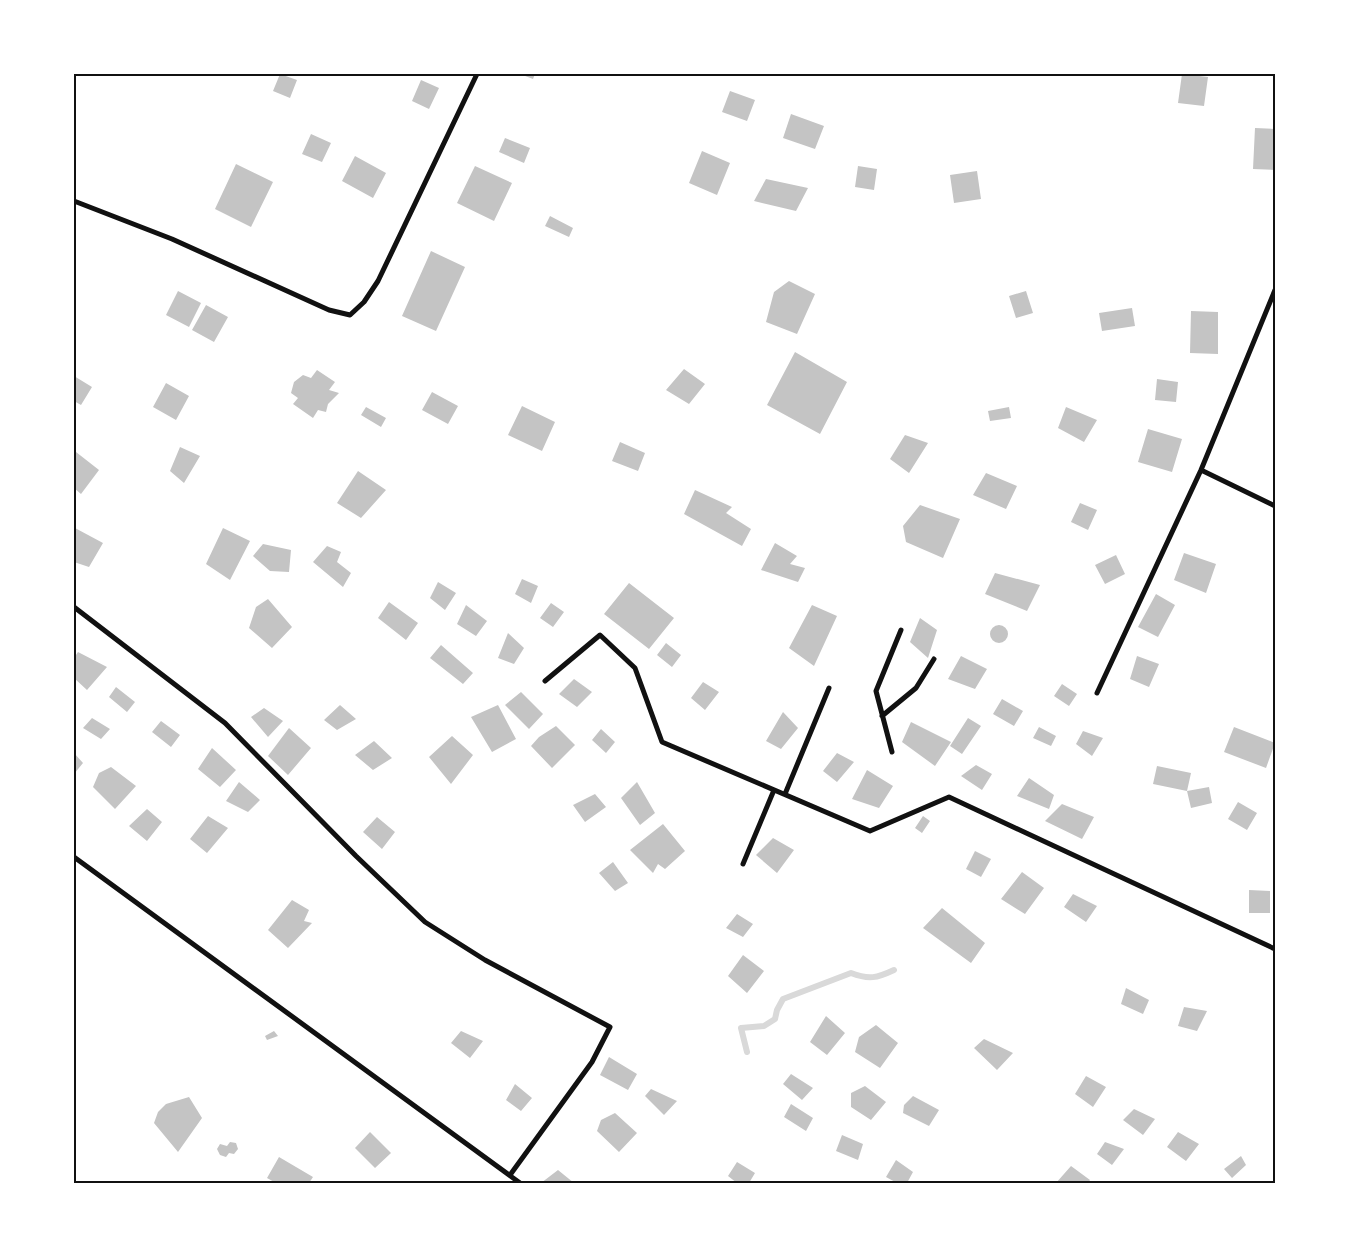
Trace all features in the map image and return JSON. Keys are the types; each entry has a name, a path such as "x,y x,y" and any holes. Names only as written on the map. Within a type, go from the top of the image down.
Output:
{"street":[{"path":"74,201 172,239 329,310 350,315 364,302 378,281 477,74"},
{"path":"1097,693 1201,470 1275,290"},
{"path":"1201,470 1275,506"},
{"path":"74,606 225,723 356,856 425,922 485,960 610,1027 592,1062 510,1175"},
{"path":"892,752 876,691 901,630"},
{"path":"545,681 600,635 636,668 662,742 870,831 950,797 1275,950"},
{"path":"882,716 916,688 934,659"},
{"path":"785,794 829,688"},
{"path":"743,864 774,790"},
{"path":"74,857 520,1183"}],"building":[{"path":"280,74 297,80 290,98 273,91"},
{"path":"520,74 535,74 533,79"},
{"path":"1182,74 1208,77 1204,106 1178,103"},
{"path":"421,80 439,88 429,109 412,101"},
{"path":"730,91 755,100 747,121 722,112"},
{"path":"791,114 824,126 815,149 783,138"},
{"path":"1255,128 1275,129 1275,170 1253,169"},
{"path":"311,134 331,143 322,162 302,154"},
{"path":"505,138 530,148 524,163 499,152"},
{"path":"702,151 730,163 717,195 689,183"},
{"path":"355,156 386,173 373,198 342,181"},
{"path":"236,164 273,182 251,227 215,209"},
{"path":"475,166 512,183 494,221 457,203"},
{"path":"858,166 877,169 874,190 855,187"},
{"path":"977,171 981,199 954,203 950,175"},
{"path":"766,179 808,188 796,211 754,201"},
{"path":"550,216 573,228 569,237 545,226"},
{"path":"431,251 465,267 436,331 402,316"},
{"path":"789,281 815,294 797,334 766,322 774,292"},
{"path":"178,291 201,303 189,327 166,315"},
{"path":"1026,291 1033,313 1016,318 1009,296"},
{"path":"206,305 228,317 214,342 192,330"},
{"path":"1132,308 1135,326 1102,331 1099,313"},
{"path":"1191,311 1218,312 1218,354 1190,353"},
{"path":"795,352 847,382 820,434 767,405"},
{"path":"684,369 705,384 689,404 666,390"},
{"path":"317,370 335,382 329,390 339,393 328,404 326,412 318,410 313,418 293,404 298,398 291,393 294,382 303,375 311,378"},
{"path":"74,376 92,387 81,405 74,401"},
{"path":"1157,379 1178,382 1176,402 1155,400"},
{"path":"166,383 189,396 176,420 153,407"},
{"path":"432,392 458,406 448,424 422,410"},
{"path":"522,406 555,422 542,451 508,435"},
{"path":"366,407 386,418 381,427 361,415"},
{"path":"1009,407 1011,418 990,421 988,411"},
{"path":"1066,407 1097,420 1084,442 1058,428"},
{"path":"1148,429 1182,439 1172,472 1138,462"},
{"path":"905,435 928,443 909,473 890,459"},
{"path":"620,442 645,453 638,471 612,461"},
{"path":"180,447 200,456 184,483 170,471"},
{"path":"76,452 99,470 81,494 74,488 74,455"},
{"path":"358,471 386,490 361,518 337,503"},
{"path":"986,473 1017,486 1006,509 973,495"},
{"path":"695,490 732,507 726,513 751,529 742,546 684,514"},
{"path":"1080,503 1097,510 1088,530 1071,522"},
{"path":"920,505 960,519 943,558 906,542 903,526"},
{"path":"75,528 103,543 89,567 74,562"},
{"path":"223,528 250,541 230,580 206,564"},
{"path":"775,543 797,556 790,564 805,568 798,582 761,570"},
{"path":"263,544 291,550 289,572 270,571 253,556"},
{"path":"327,546 341,552 337,562 351,573 343,587 313,562"},
{"path":"1184,553 1216,564 1206,593 1174,580"},
{"path":"1116,555 1125,574 1105,584 1095,565"},
{"path":"995,573 1040,585 1027,611 985,594"},
{"path":"522,579 538,586 531,603 515,594"},
{"path":"438,582 456,593 445,610 430,598"},
{"path":"629,583 674,618 649,649 604,614"},
{"path":"1156,594 1175,605 1158,637 1138,627"},
{"path":"268,599 292,627 272,648 249,628 256,607"},
{"path":"389,602 418,623 406,640 378,618"},
{"path":"551,603 564,612 553,627 540,618"},
{"path":"466,605 487,621 476,636 457,624"},
{"path":"812,605 837,616 814,666 789,648"},
{"path":"920,618 937,630 928,658 910,642"},
{"path":"999,625 1005,628 1008,634 1005,640 999,643 993,640 990,634 993,628"},
{"path":"508,633 524,648 514,664 498,658"},
{"path":"666,643 681,655 672,667 657,655"},
{"path":"441,645 473,673 463,684 430,658"},
{"path":"78,652 107,667 87,690 74,678 74,658"},
{"path":"961,656 987,669 975,689 948,679"},
{"path":"1137,656 1159,664 1149,687 1130,679"},
{"path":"574,679 592,692 577,707 559,694"},
{"path":"703,682 719,692 705,710 691,698"},
{"path":"1062,684 1077,694 1069,706 1054,696"},
{"path":"116,687 135,702 127,712 109,697"},
{"path":"521,692 543,714 529,729 505,705"},
{"path":"1002,699 1023,711 1014,726 993,714"},
{"path":"340,705 356,719 337,730 324,720"},
{"path":"498,705 516,739 492,752 471,717"},
{"path":"264,708 283,721 268,737 251,717"},
{"path":"783,712 798,728 781,749 766,741"},
{"path":"92,718 110,729 101,739 83,728"},
{"path":"968,718 981,726 962,754 950,746"},
{"path":"161,721 180,735 171,747 152,732"},
{"path":"911,722 951,742 935,766 902,742"},
{"path":"556,726 575,745 552,768 531,746 539,737"},
{"path":"1039,727 1056,736 1051,746 1033,738"},
{"path":"1234,727 1275,743 1266,768 1224,752"},
{"path":"289,728 311,748 288,775 268,756"},
{"path":"601,729 615,742 606,753 592,740"},
{"path":"1083,731 1103,738 1092,756 1076,744"},
{"path":"452,736 473,755 451,784 429,757"},
{"path":"374,741 392,758 373,770 355,755"},
{"path":"212,748 236,770 220,787 198,769"},
{"path":"74,753 83,763 74,774"},
{"path":"837,753 854,762 837,782 823,771"},
{"path":"976,765 992,774 982,790 961,776"},
{"path":"1157,766 1191,773 1187,791 1153,784"},
{"path":"111,767 136,786 115,809 93,787 99,773"},
{"path":"867,770 893,786 879,808 852,799"},
{"path":"1029,778 1054,795 1049,809 1017,796"},
{"path":"239,782 260,800 248,812 226,801"},
{"path":"637,782 655,813 640,825 621,798"},
{"path":"1209,787 1212,803 1191,808 1187,791"},
{"path":"595,794 606,807 585,822 573,805"},
{"path":"1238,802 1257,813 1247,830 1228,819"},
{"path":"1062,804 1094,817 1082,839 1045,821"},
{"path":"147,809 162,822 147,841 129,826"},
{"path":"208,816 228,828 207,853 190,839"},
{"path":"923,816 930,821 922,833 915,828"},
{"path":"377,817 395,832 382,849 363,832"},
{"path":"663,824 685,851 665,869 658,864 653,873 630,850"},
{"path":"773,838 794,850 777,873 756,855"},
{"path":"975,851 991,859 981,877 966,869"},
{"path":"613,862 628,883 615,891 599,873"},
{"path":"1022,872 1044,888 1025,914 1001,899"},
{"path":"1249,890 1270,891 1270,913 1249,913"},
{"path":"1073,894 1097,906 1086,922 1064,907"},
{"path":"292,900 309,910 304,921 312,923 288,948 268,930"},
{"path":"942,908 985,943 971,963 923,928"},
{"path":"737,914 753,924 743,937 726,928"},
{"path":"743,955 764,971 747,993 728,976"},
{"path":"1126,988 1149,1000 1143,1014 1121,1004"},
{"path":"1184,1007 1207,1011 1197,1031 1178,1026"},
{"path":"826,1016 845,1033 827,1055 810,1042"},
{"path":"876,1025 898,1043 880,1068 855,1052 859,1037"},
{"path":"274,1031 278,1036 267,1040 265,1036"},
{"path":"461,1031 483,1041 470,1058 451,1043"},
{"path":"984,1039 1013,1053 997,1070 974,1048"},
{"path":"609,1057 637,1074 628,1090 600,1075"},
{"path":"791,1074 813,1088 802,1100 783,1084"},
{"path":"1086,1076 1106,1087 1093,1107 1075,1094"},
{"path":"515,1084 532,1098 521,1111 506,1100"},
{"path":"865,1086 886,1102 871,1120 851,1107 851,1093"},
{"path":"651,1089 677,1101 664,1115 645,1096"},
{"path":"913,1096 939,1110 929,1126 903,1113 904,1105"},
{"path":"189,1097 202,1118 178,1152 154,1123 158,1112 166,1104"},
{"path":"791,1104 813,1118 806,1131 784,1117"},
{"path":"1134,1109 1155,1119 1143,1135 1123,1120"},
{"path":"615,1113 637,1133 619,1152 597,1131 601,1120"},
{"path":"370,1132 391,1153 375,1168 355,1148"},
{"path":"1178,1132 1199,1144 1186,1161 1167,1147"},
{"path":"842,1135 863,1144 858,1160 836,1151"},
{"path":"230,1142 236,1143 238,1149 234,1154 229,1153 226,1157 220,1155 217,1149 220,1144 227,1146"},
{"path":"1105,1142 1124,1149 1112,1165 1097,1154"},
{"path":"1241,1156 1246,1165 1232,1178 1224,1169"},
{"path":"279,1157 313,1177 309,1183 276,1183 267,1178"},
{"path":"896,1160 913,1172 907,1183 897,1183 886,1177"},
{"path":"737,1162 755,1173 749,1183 737,1183 728,1176"},
{"path":"1071,1166 1090,1180 1088,1183 1056,1183"},
{"path":"558,1170 574,1183 541,1183"}],"waterway":[{"path":"747,1052 741,1028 764,1026 775,1019 783,999 851,973 863,977 873,977 894,970"}]}
